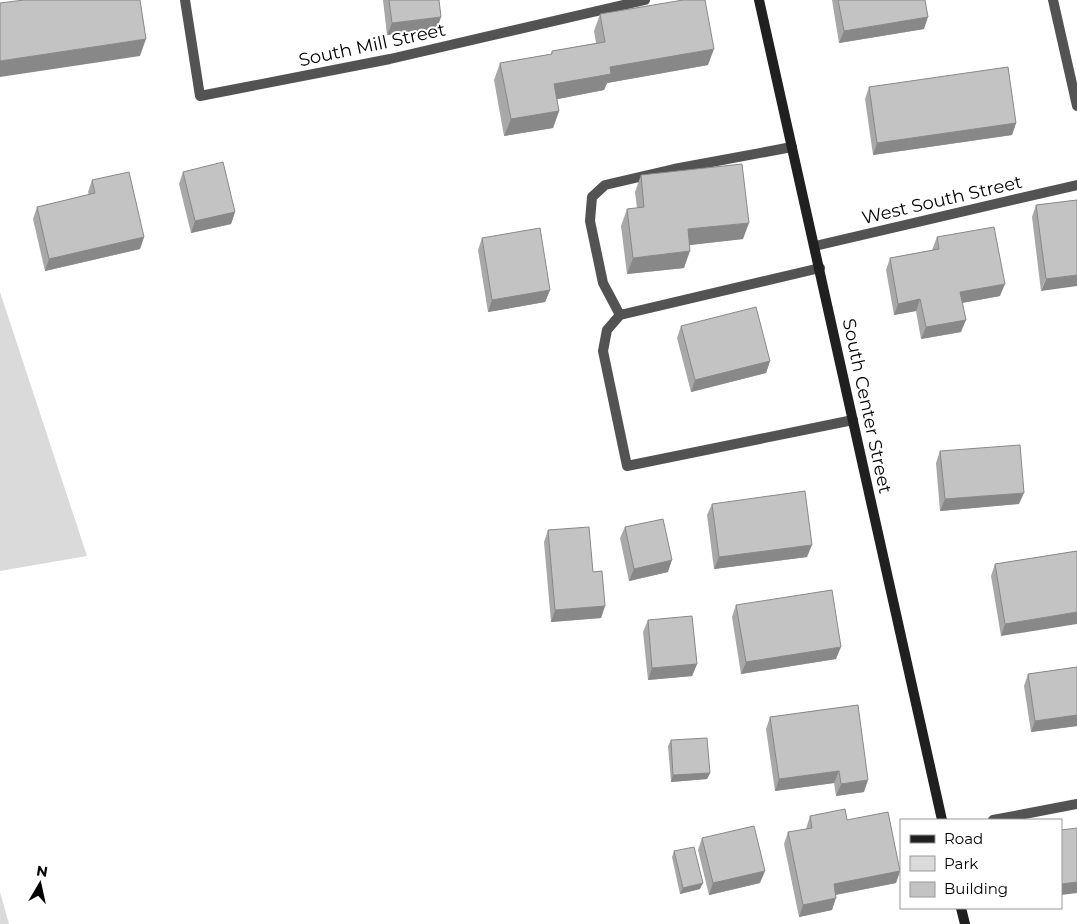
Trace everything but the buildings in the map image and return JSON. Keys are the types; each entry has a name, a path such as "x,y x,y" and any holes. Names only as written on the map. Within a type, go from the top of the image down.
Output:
{"main road":[{"name":"South Center Street","path":"759,0 942,819"},
{"path":"962,909 965,924"}],"street":[{"name":"South Mill Street","path":"185,0 200,96 390,59 645,0"},
{"path":"1053,0 1077,106"},
{"path":"620,315 603,283 590,221 592,197 605,185 792,147"},
{"name":"West South Street","path":"815,246 1077,185"},
{"path":"820,268 620,315 607,330 603,351 627,466 853,420"},
{"path":"998,819 1077,804"}],"green space":[{"path":"0,292 87,556 0,571"},
{"path":"0,892 9,924 0,924"}]}
